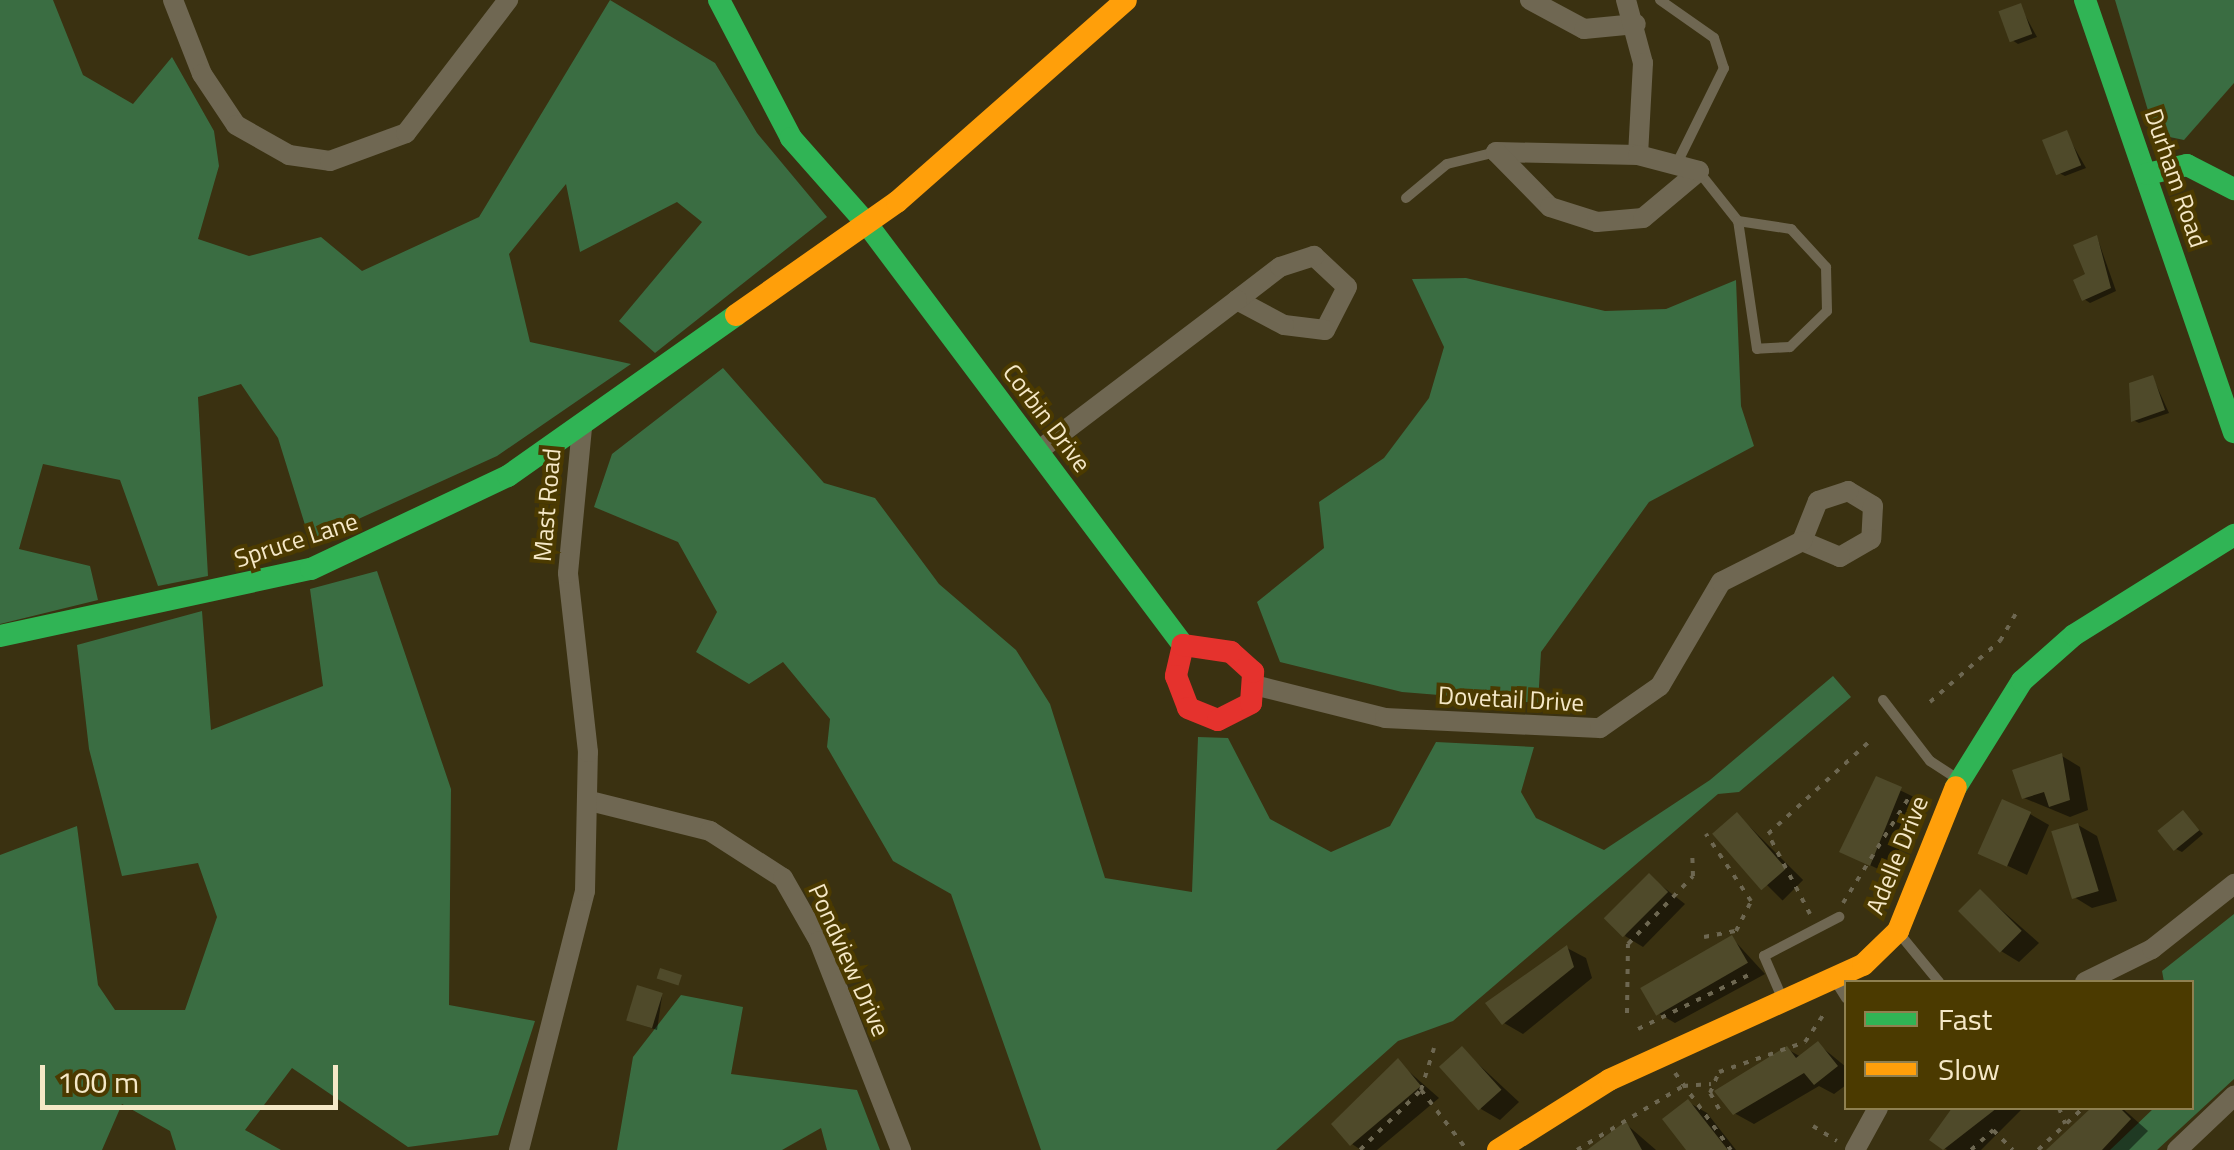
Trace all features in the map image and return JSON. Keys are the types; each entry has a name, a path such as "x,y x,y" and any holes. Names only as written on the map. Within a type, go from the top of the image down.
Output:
{"street":[{"path":"173,0 202,74 236,125 280,152 330,161 370,153 421,120 508,0"},
{"name":"Corbin Drive","path":"719,0 790,138 867,224 1183,645"},
{"name":"Mast Road","path":"519,1150 576,938 590,802 569,600 582,427 867,224 1126,0"},
{"path":"1530,0 1584,29 1636,24"},
{"path":"1626,0 1636,24 1638,156"},
{"name":"Durham Road","path":"2085,0 2234,432"},
{"path":"1496,152 1638,156 1678,160 1699,171 1643,218 1597,222 1550,207 1496,152"},
{"path":"2147,174 2187,165 2234,189"},
{"path":"1038,451 1280,267 1314,256 1347,287 1325,330 1284,325 1238,300"},
{"name":"Spruce Lane","path":"0,636 270,582 345,557 483,490 582,427"},
{"name":"Adelle Drive","path":"1851,980 1898,931 1958,780 1999,710 2048,656 2234,534"},
{"name":"Dovetail Drive","path":"1258,686 1386,718 1600,728 1660,686 1721,582 1802,541"},
{"path":"1183,645 1231,652 1258,686 1236,715 1203,719 1178,696 1183,645"},
{"name":"Pondview Drive","path":"590,802 710,831 783,878 819,941 901,1150"},
{"path":"2088,980 2152,948 2234,884"},
{"name":"Adelle Drive","path":"1498,1150 1609,1080 1784,1000 1841,990"},
{"path":"2178,1150 2234,1096"},
{"path":"1848,1147 1876,1110"}],"lane":[{"path":"1660,0 1700,23 1724,68 1678,160"},
{"path":"1406,198 1447,164 1496,152"},
{"path":"1699,171 1738,222 1757,349 1790,347 1827,311 1826,266 1791,230 1738,222"},
{"path":"1883,700 1930,762 1958,780"},
{"path":"1784,1000 1764,956 1840,917"},
{"path":"1898,931 1937,980"}],"path":[{"path":"1930,702 2000,641 2017,611"},
{"path":"1818,928 1768,834 1870,741"},
{"path":"1840,917 1857,872 1873,867 1911,794"},
{"path":"1704,937 1736,931 1751,901 1706,834"},
{"path":"1628,1012 1628,944 1693,876 1692,853"},
{"path":"1638,1029 1753,973"},
{"path":"1577,1150 1683,1086 1711,1084 1720,1072 1812,1038 1824,1014"},
{"path":"1360,1150 1421,1090 1434,1048"},
{"path":"1673,1068 1731,1150"},
{"path":"1711,1084 1719,1109"},
{"path":"1421,1090 1467,1150"},
{"path":"2061,1110 2065,1124"},
{"path":"2038,1150 2080,1110"},
{"path":"1813,1126 1848,1147"},
{"path":"1971,1150 1993,1130 2012,1150"}],"green space":[{"path":"0,0 53,0 83,75 133,104 172,57 214,131 219,166 198,239 249,256 321,237 362,271 479,217 610,0 715,63 757,133 827,217 655,353 619,321 702,222 677,202 580,252 566,184 509,254 530,342 631,364 497,456 310,541 278,438 241,384 198,397 208,576 158,586 120,480 43,464 19,549 90,566 98,600 0,624"},
{"path":"2115,0 2234,0 2234,83 2184,140 2155,134"},
{"path":"1466,278 1605,311 1666,309 1736,280 1741,406 1754,446 1649,502 1541,652 1538,703 1402,692 1280,662 1257,602 1324,548 1319,502 1384,458 1429,398 1444,347 1412,279"},
{"path":"723,368 824,483 875,498 939,584 1016,650 1050,704 1105,878 1192,892 1198,737 1228,738 1270,819 1331,852 1390,826 1436,742 1534,747 1521,792 1536,818 1604,850 1710,780 1833,676 1851,697 1739,792 1718,794 1453,1021 1398,1041 1276,1150 1041,1150 951,894 893,861 827,747 830,719 783,662 749,684 696,652 717,612 678,542 594,507 612,454"},
{"path":"377,571 451,789 449,1005 535,1021 498,1135 408,1147 292,1068 245,1130 281,1150 176,1150 170,1131 122,1104 102,1150 0,1150 0,855 77,826 98,985 115,1010 185,1010 217,917 198,863 122,876 89,749 77,645 202,611 211,730 323,686 310,589"},
{"path":"2234,914 2234,1079 2157,1150 2110,1150 2152,1110 2194,1110 2194,980 2164,980 2162,971"},
{"path":"681,995 743,1007 731,1074 857,1090 880,1150 827,1150 821,1128 782,1150 617,1150 633,1057"}],"building":[{"path":"2021,3 2032,34 2010,42 1998,11"},
{"path":"2067,130 2081,165 2056,175 2042,140"},
{"path":"2097,235 2111,288 2082,301 2073,280 2085,274 2073,245"},
{"path":"2153,375 2165,410 2131,422 2129,383"},
{"path":"2062,753 2070,800 2049,807 2044,792 2022,799 2012,770"},
{"path":"1876,776 1902,787 1870,866 1839,852"},
{"path":"2002,799 2031,812 2007,867 1978,854"},
{"path":"2183,810 2199,830 2174,851 2157,831"},
{"path":"1737,812 1786,869 1761,890 1712,834"},
{"path":"2078,823 2099,891 2072,899 2051,831"},
{"path":"1649,873 1668,892 1623,937 1604,918"},
{"path":"1980,889 2022,931 2000,953 1958,911"},
{"path":"1732,935 1748,963 1656,1016 1640,988"},
{"path":"1567,945 1574,967 1502,1025 1485,1003"},
{"path":"660,968 682,975 678,986 657,978"},
{"path":"637,985 663,993 652,1028 626,1020"},
{"path":"1818,1041 1838,1066 1814,1085 1804,1073 1733,1115 1714,1091 1787,1046 1796,1058"},
{"path":"1462,1046 1501,1090 1478,1111 1439,1067"},
{"path":"1398,1058 1421,1086 1350,1146 1331,1124"},
{"path":"1688,1099 1728,1150 1686,1150 1662,1119"},
{"path":"1951,1110 1994,1110 1943,1150 1929,1140"},
{"path":"2089,1110 2122,1110 2131,1119 2102,1150 2046,1150"},
{"path":"1626,1121 1642,1150 1587,1150"}],"traffic: fast":[{"path":"719,0 791,138 867,224 1183,645"},
{"path":"2085,0 2234,432"},
{"path":"2147,174 2187,165 2234,189"},
{"path":"0,636 311,569 508,476 736,315"},
{"path":"1956,787 2022,681 2074,635 2234,535"}],"traffic: slow":[{"path":"736,315 897,202 1126,0"},
{"path":"1498,1150 1609,1080 1863,965 1898,931 1956,787"}],"traffic: jam":[{"path":"1183,645 1231,652 1253,672 1251,703 1218,720 1188,708 1176,676 1183,645"}]}
